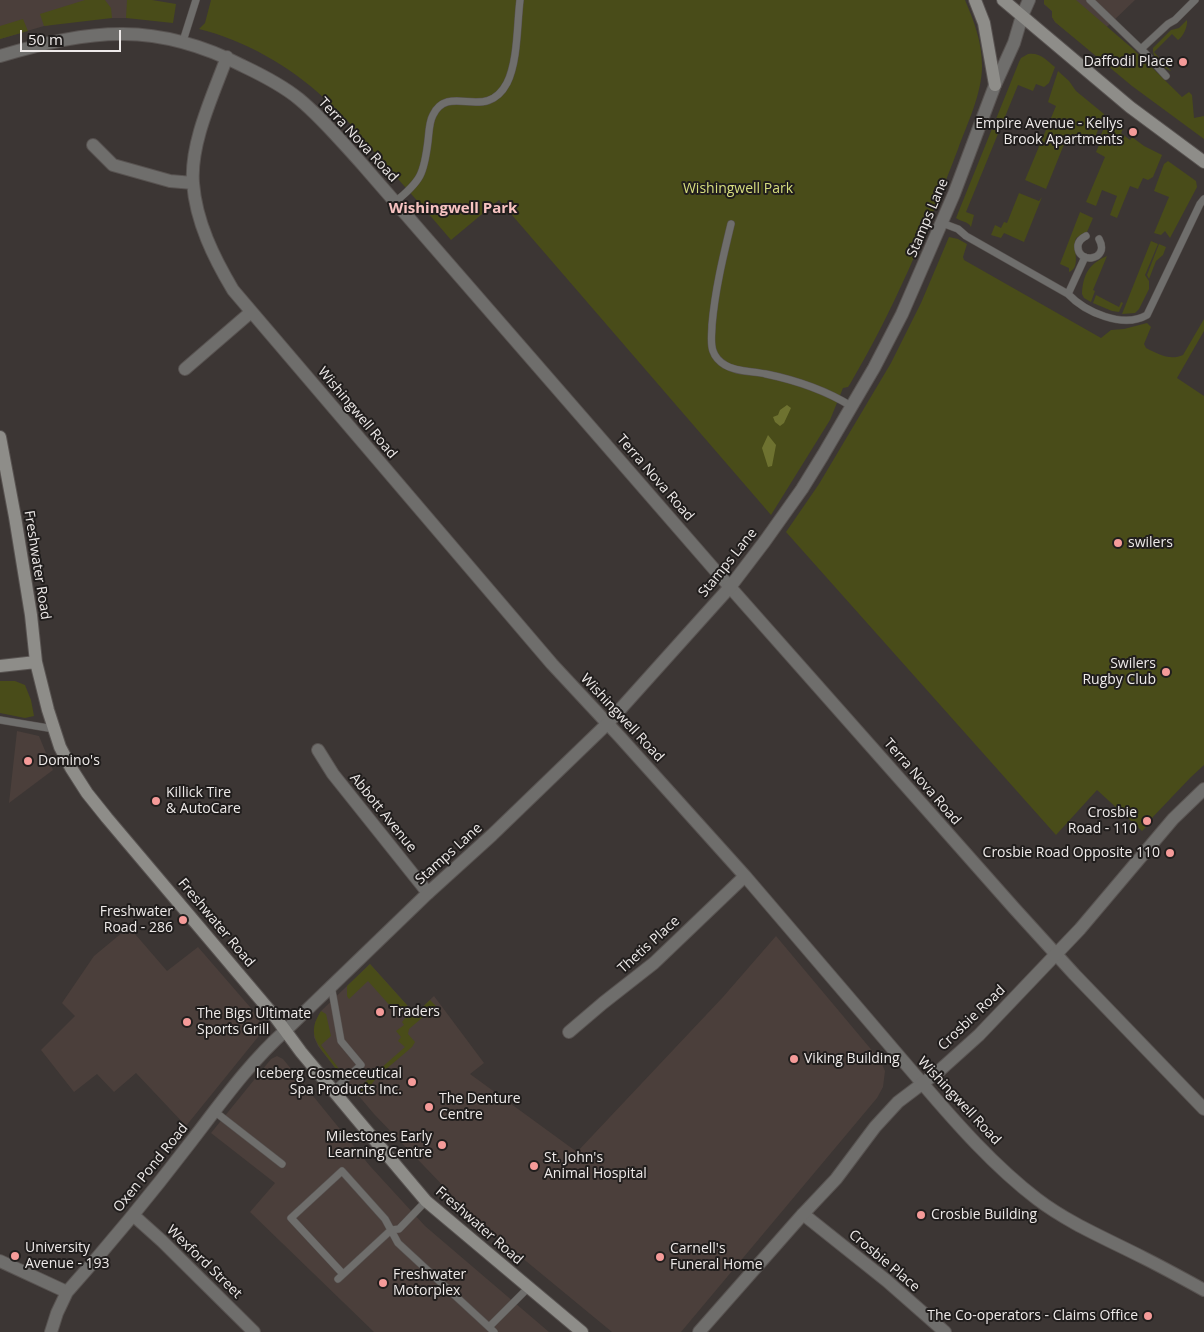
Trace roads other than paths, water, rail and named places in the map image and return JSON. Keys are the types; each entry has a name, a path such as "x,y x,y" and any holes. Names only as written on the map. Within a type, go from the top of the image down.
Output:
{"main road":[{"path":"975,0 984,23 995,85"},
{"path":"1003,0 1130,107 1204,162"},
{"name":"Freshwater Road","path":"0,437 2,464 31,615 36,662 60,747 88,793 426,1201 578,1331"},
{"path":"0,666 36,662"}],"street":[{"name":"Stamps Lane","path":"286,1030 331,985 492,835 607,724 730,587 765,541 802,489 874,368 902,314 942,223 995,85 1014,42 1028,0"},
{"name":"Terra Nova Road","path":"0,56 48,42 100,34 152,35 183,41 227,57 298,98 325,123 395,202 730,587 1055,954 1204,1109"},
{"name":"Wishingwell Road","path":"227,57 207,110 197,145 193,183 200,218 217,263 233,290 552,664 745,876 975,1143 1007,1174 1038,1199 1076,1224 1204,1290"},
{"path":"93,145 113,165 170,181 193,183"},
{"path":"185,369 251,312"},
{"name":"Abbott Avenue","path":"318,750 333,774 428,893"},
{"name":"Crosbie Road","path":"699,1332 836,1179 881,1120 898,1102 939,1070 978,1035 1080,928 1173,819 1204,788"},
{"name":"Thetis Place","path":"569,1032 654,963 745,876"},
{"name":"Oxen Pond Road","path":"51,1332 56,1313 67,1292 133,1215 261,1052 286,1030"},
{"name":"Crosbie Place","path":"803,1214 887,1281 945,1332"},
{"name":"Wexford Street","path":"133,1215 169,1248 252,1332"},
{"path":"0,1260 67,1292"}],"lane":[{"path":"183,41 196,0"},
{"path":"395,202 414,186 420,177 428,147 433,115 440,105 453,99 480,103 493,98 501,92 508,82 513,62 520,0"},
{"path":"1090,0 1166,76"},
{"path":"1141,49 1195,0"},
{"path":"942,223 958,229 966,236 1068,294 1076,302 1115,320 1134,320 1147,315 1204,199"},
{"path":"730,224 714,295 712,342 713,351 716,356 726,366 759,372 796,382 831,394 851,406"},
{"path":"1086,236 1078,244 1079,252 1085,257 1092,258 1099,254 1102,247 1099,239"},
{"path":"1068,294 1085,257"},
{"path":"0,720 54,730"},
{"path":"331,985 341,1041 361,1065 333,1091"},
{"path":"214,1111 282,1164"},
{"path":"426,1201 399,1229 391,1230 341,1277 291,1218 342,1171 385,1219 391,1230 398,1243 492,1330 528,1288"}],"place":[{"name":"Daffodil Place","path":"1183,62"},
{"name":"Empire Avenue - Kellys Brook Apartments","path":"1133,132"},
{"name":"swilers","path":"1118,543"},
{"name":"Swilers Rugby Club","path":"1166,672"},
{"name":"Domino's","path":"28,761"},
{"name":"Killick Tire & AutoCare","path":"156,801"},
{"name":"Crosbie Road - 110","path":"1147,821"},
{"name":"Crosbie Road Opposite 110","path":"1170,853"},
{"name":"Freshwater Road - 286","path":"183,920"},
{"name":"Traders","path":"380,1012"},
{"name":"The Bigs Ultimate Sports Grill","path":"187,1022"},
{"name":"Viking Building","path":"794,1059"},
{"name":"Iceberg Cosmeceutical Spa Products Inc.","path":"412,1082"},
{"name":"The Denture Centre","path":"429,1107"},
{"name":"Milestones Early Learning Centre","path":"442,1145"},
{"name":"St. John's Animal Hospital","path":"534,1166"},
{"name":"Crosbie Building","path":"921,1215"},
{"name":"University Avenue - 193","path":"15,1256"},
{"name":"Carnell's Funeral Home","path":"660,1257"},
{"name":"Freshwater Motorplex","path":"383,1283"},
{"name":"The Co-operators - Claims Office","path":"1148,1316"}],"district":[{"name":"Wishingwell Park","path":"453,209"}]}
